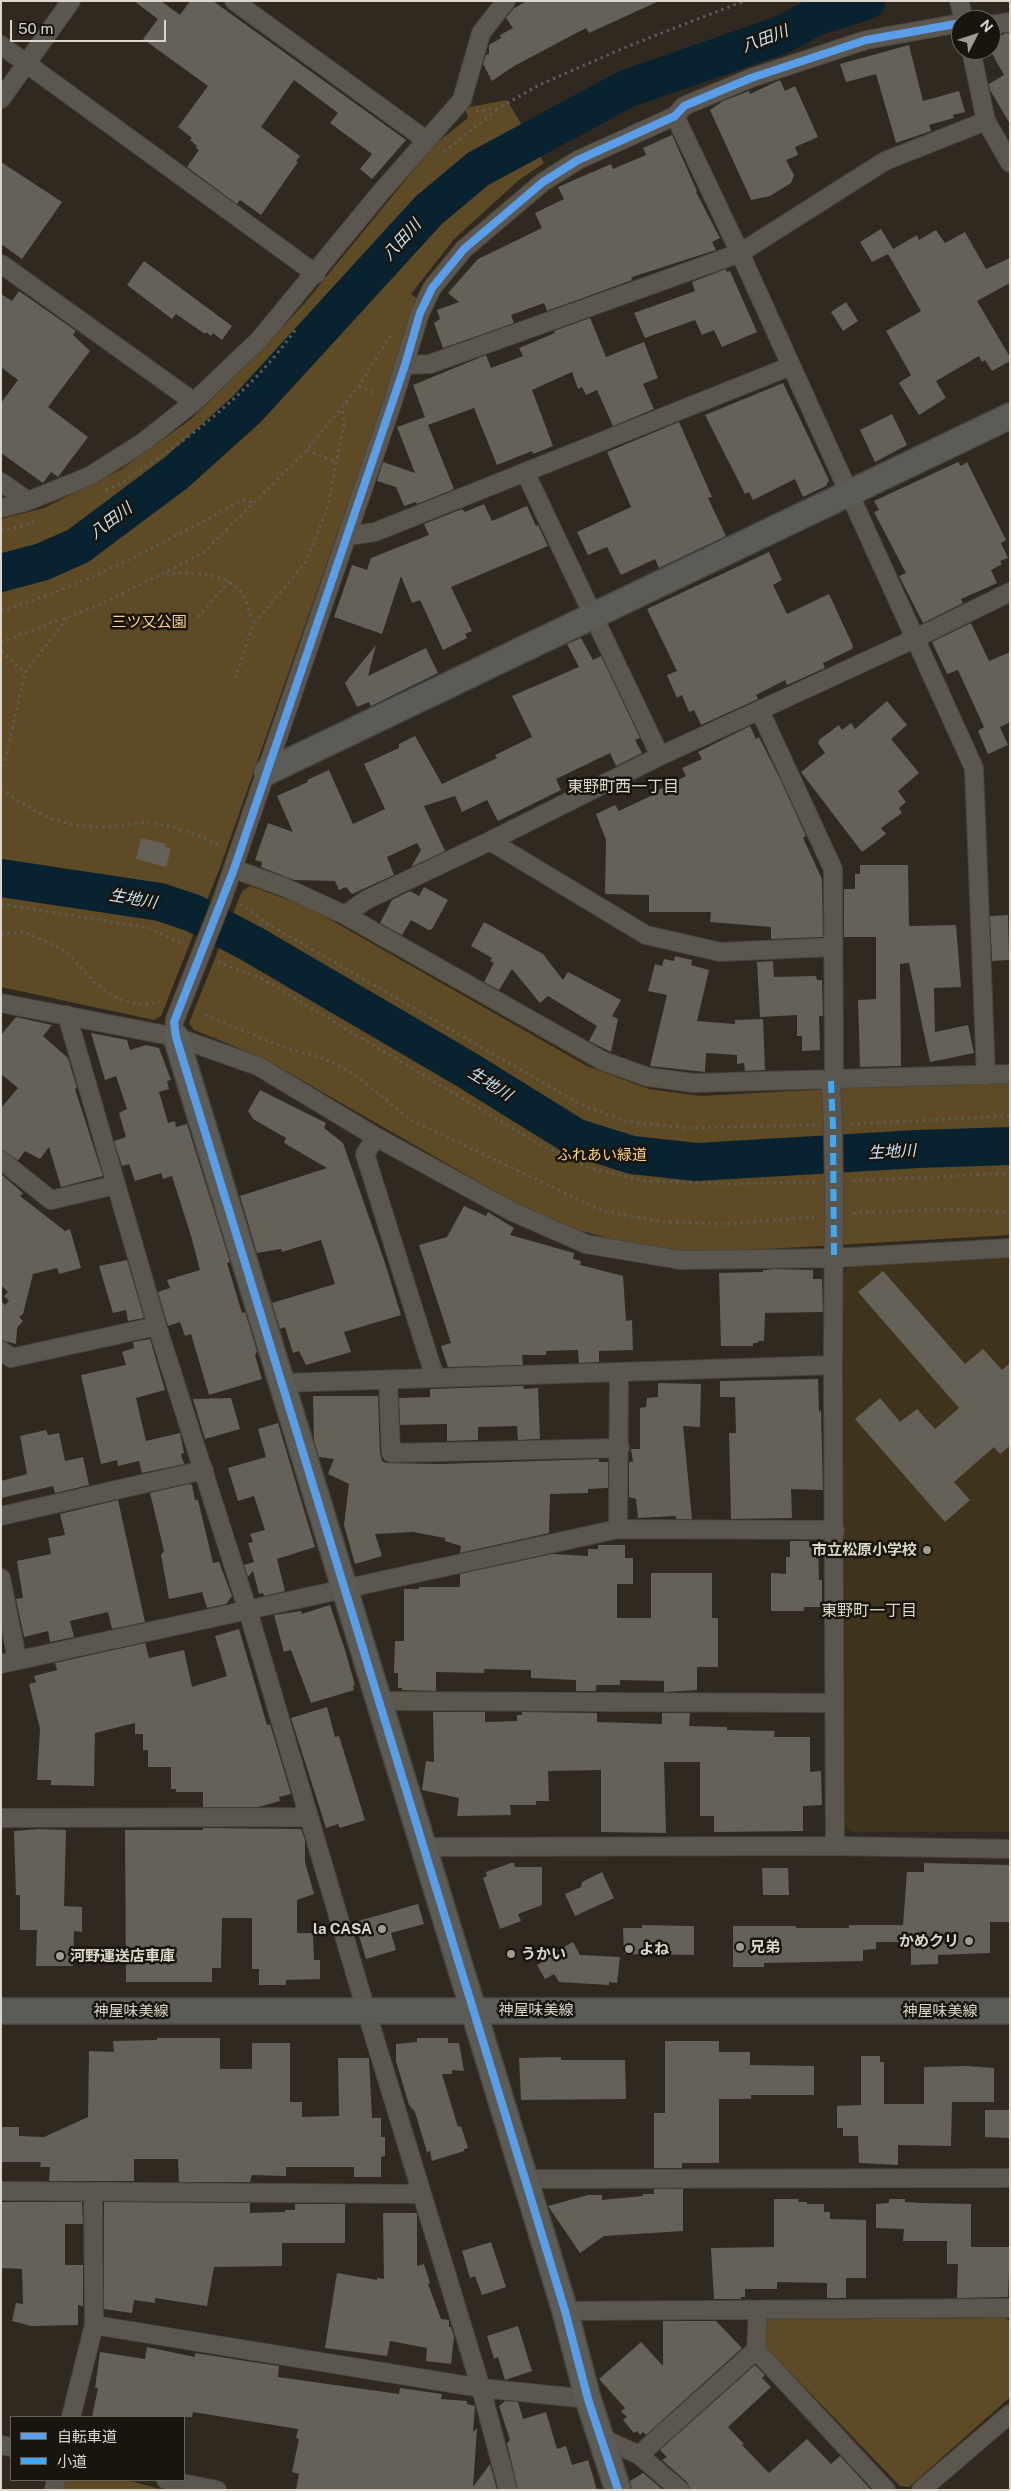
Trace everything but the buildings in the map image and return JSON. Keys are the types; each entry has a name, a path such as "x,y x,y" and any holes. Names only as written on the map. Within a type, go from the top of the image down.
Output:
{"street":[{"path":"1,99 71,1"},
{"path":"234,1 426,140"},
{"path":"1,508 28,501 90,476 142,443 194,402 260,340 426,140 462,100 481,33 506,1"},
{"path":"618,2490 588,2399 565,2310 526,2179 472,2010 346,1589 175,1030 267,772 405,365 420,313 432,288 464,249 543,182 578,160 675,116 684,106 751,78 866,40 951,18"},
{"path":"1,45 316,274"},
{"path":"973,60 986,121 1010,163"},
{"path":"675,116 740,253 974,768 986,1076"},
{"path":"405,365 430,364 740,253 885,161 986,121"},
{"path":"1,264 194,402"},
{"path":"347,536 375,532 791,366"},
{"path":"267,772 849,495 1010,416"},
{"path":"524,472 660,756"},
{"path":"1,482 28,501"},
{"path":"345,915 366,900 490,841 660,756 914,639 1010,592"},
{"path":"760,711 833,869 832,1081 835,1530 833,1702 835,1846"},
{"path":"490,841 646,935 720,952 832,947"},
{"path":"236,862 345,915 603,1061 648,1077 694,1083 832,1081 1010,1074"},
{"path":"1,1003 66,1015 175,1030 258,1066 376,1137 511,1211 586,1244 681,1260 834,1258 1010,1248"},
{"path":"66,1015 115,1185 248,1611 308,1817 481,2388 508,2490"},
{"path":"376,1137 365,1154 435,1378"},
{"path":"1,1160 51,1200 115,1185"},
{"path":"1,1350 11,1358 158,1326"},
{"path":"282,1383 833,1365"},
{"path":"618,1529 619,1372"},
{"path":"388,1380 391,1453 620,1448"},
{"path":"1,1516 204,1470"},
{"path":"1,1578 9,1661 248,1611 618,1529 835,1530"},
{"path":"379,1701 833,1702"},
{"path":"1,1818 308,1817"},
{"path":"423,1847 835,1846 1010,1849"},
{"name":"神屋味美線","path":"1,2010 1010,2011"},
{"path":"526,2179 1010,2178"},
{"path":"1,2191 422,2194"},
{"path":"71,2416 94,2325 93,2192"},
{"path":"565,2310 1010,2308"},
{"path":"639,2455 756,2350 758,2310"},
{"path":"94,2325 481,2388 588,2399"},
{"path":"756,2350 886,2490"},
{"path":"921,2490 1010,2414"},
{"path":"602,2438 639,2455 680,2490"},
{"path":"175,2484 217,2490"}],"path":[{"path":"451,112 499,108 539,85 631,45 744,1"},
{"path":"1,642 97,606 203,553 307,450 359,386 393,330"},
{"path":"235,678 253,624 305,563 327,510 344,424 342,406"},
{"path":"307,450 335,462"},
{"path":"1,611 37,600 143,554 243,500 254,502"},
{"path":"165,573 214,575 229,581 242,592 253,624"},
{"path":"198,617 229,581"},
{"path":"1,766 5,760 25,673 68,617"},
{"path":"1,651 25,673"},
{"path":"1,789 24,806 53,821 96,828 145,823 169,826 236,862"},
{"path":"1,904 149,928 183,944"},
{"path":"1,934 25,932 66,951 97,985 120,1000 142,1005 160,1002"},
{"path":"218,962 261,978 532,1140 587,1167 645,1181 728,1184 811,1181 834,1186 854,1181 1010,1172"},
{"path":"205,1015 281,1046 325,1058 355,1075 411,1120 603,1211 663,1222 725,1224 822,1216"},
{"path":"850,1214 943,1209 1010,1212"}],"shaded area":[{"name":"市立松原小学校","path":"1010,1256 1010,1832 853,1832 845,1827 843,1273 850,1265"}],"green space":[{"name":"三ツ又公園","path":"507,100 544,163 519,180 454,239 411,294 419,300 221,865 161,1016 154,1020 1,987 1,519 44,508 120,470 190,420 249,363 304,304 434,145 468,118 465,108"},
{"name":"ふれあい緑道","path":"250,886 308,907 587,1066 649,1089 700,1096 1010,1079 1010,1235 698,1253 619,1241 578,1230 524,1208 263,1058 194,1030 189,1023 242,891"},
{"path":"1006,2318 1010,2322 1009,2398 909,2487 900,2486 762,2343 762,2325 769,2319"},
{"path":"65,2481 131,2481 164,2490 63,2490"}],"waterway":[{"name":"八田川","path":"1,573 42,562 78,546 177,472 247,409 429,210 478,169 626,89 781,35 817,16 866,1"},
{"name":"生地川","path":"1,878 160,902 193,913 252,944 467,1070 575,1137 632,1155 697,1162 918,1149 1010,1146"}],"marked path":[{"path":"831,1081 834,1258"}],"cycle path":[{"path":"618,2490 588,2399 565,2311 176,1037 174,1022 234,869 405,365 420,313 432,288 464,249 543,182 578,160 675,116 684,106 751,78 866,40 951,25"}],"place":[{"name":"市立松原小学校","path":"927,1550"},
{"name":"la CASA","path":"382,1929"},
{"name":"かめクリ","path":"969,1941"},
{"name":"兄弟","path":"740,1947"},
{"name":"よね","path":"629,1949"},
{"name":"うかい","path":"511,1954"},
{"name":"河野運送店車庫","path":"60,1956"}],"district":[{"name":"東野町西一丁目","path":"623,787"},
{"name":"東野町一丁目","path":"869,1611"}]}
